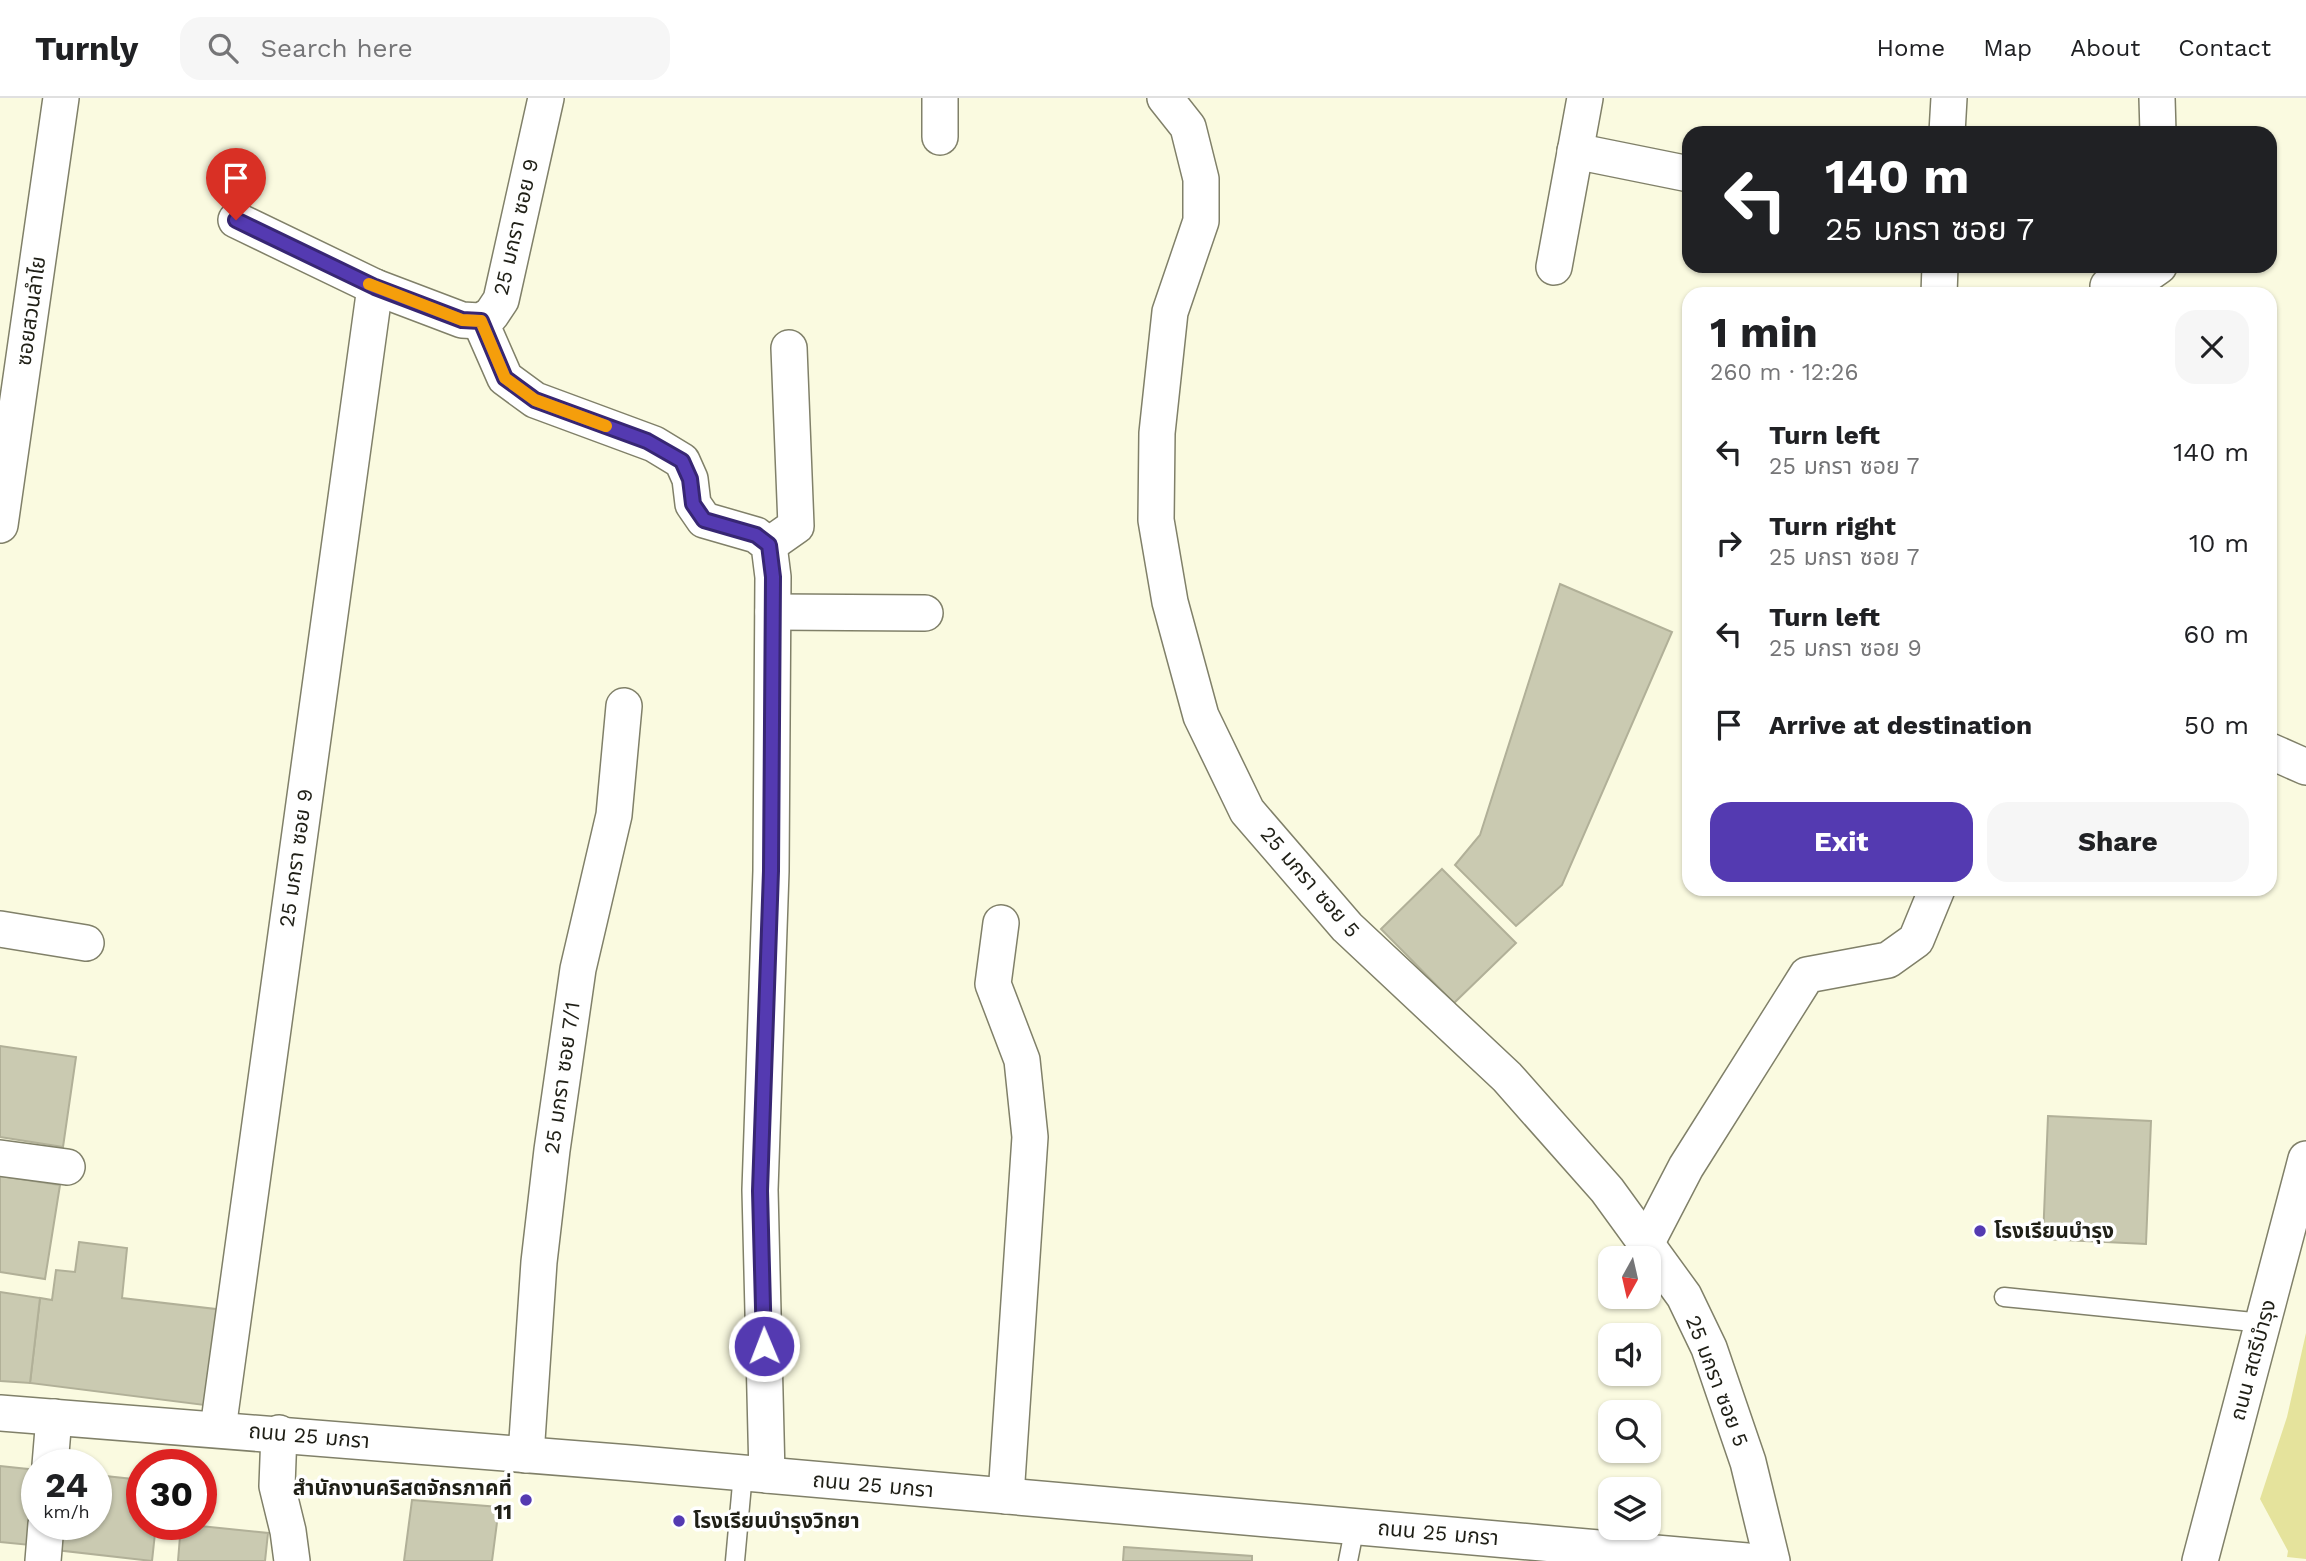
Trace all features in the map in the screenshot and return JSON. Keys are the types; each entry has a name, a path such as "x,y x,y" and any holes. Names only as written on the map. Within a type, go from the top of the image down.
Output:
{"street":[{"name":"ซอยสวนลำไย","path":"0,525 61,98"},
{"name":"25 มกรา ซอย 9","path":"236,220 375,287 462,320 481,321 491,315 501,300 546,98"},
{"path":"940,98 940,137"},
{"name":"25 มกรา ซอย 5","path":"1165,98 1188,127 1201,180 1201,221 1170,313 1157,433 1156,520 1170,602 1201,716 1247,811 1347,927 1507,1077 1607,1190 1685,1296 1709,1348 1748,1462 1772,1561"},
{"path":"1554,267 1585,98"},
{"path":"1947,126 1949,98"},
{"path":"2157,98 2158,126"},
{"path":"1575,151 1682,173"},
{"path":"2108,286 2142,278 2149,273"},
{"name":"25 มกรา ซอย 9","path":"218,1429 375,287"},
{"path":"481,321 505,378 535,400 647,441 682,461 690,479 693,504 704,520 756,535 769,545 773,577 771,871 760,1191 755,1474"},
{"path":"769,545 796,526 789,348"},
{"path":"773,612 925,612"},
{"name":"25 มกรา ซอย 7/1","path":"526,1455 539,1262 552,1150 578,969 614,815 624,706"},
{"path":"2277,754 2306,767"},
{"path":"1646,1244 1686,1167 1807,975 1888,960 1916,940 1934,896"},
{"path":"1001,923 993,984 1022,1060 1030,1137 1006,1496"},
{"path":"0,929 86,943"},
{"path":"0,1158 67,1167"},
{"name":"ถนน สตรีบำรุง","path":"2200,1561 2306,1159"},
{"name":"ถนน 25 มกรา","path":"0,1413 279,1433 1746,1561"},
{"path":"51,1449 54,1417"},
{"path":"279,1433 277,1486 292,1561"},
{"path":"43,1561 45,1540"}],"lane":[{"path":"2004,1297 2263,1323"},
{"path":"735,1561 755,1474"},
{"path":"1348,1561 1355,1526"}],"shaded area":[{"path":"2306,1333 2306,1559 2287,1557 2288,1551 2260,1499 2287,1417"}],"building":[{"path":"1560,584 1672,632 1562,885 1516,926 1455,865 1480,835"},
{"path":"1442,869 1516,943 1454,1003 1381,929"},
{"path":"0,1046 76,1057 63,1147 0,1137"},
{"path":"2048,1116 2151,1121 2146,1244 2043,1239"},
{"path":"0,1176 60,1185 45,1279 0,1272"},
{"path":"79,1242 127,1248 122,1298 224,1310 212,1406 30,1383 40,1298 52,1300 56,1270 75,1272"},
{"path":"0,1292 40,1298 30,1383 0,1381"},
{"path":"0,1466 21,1468 21,1540 30,1540 30,1545 0,1542"},
{"path":"112,1477 126,1478 126,1540 154,1540 152,1561 56,1550 57,1540 112,1540"},
{"path":"412,1500 499,1507 492,1561 404,1561"},
{"path":"217,1528 268,1533 265,1561 178,1561 180,1540 217,1540"},
{"path":"1124,1547 1252,1556 1252,1561 1123,1561"}],"slow traffic":[{"path":"369,284 462,320 481,321 505,378 535,400 606,426"}],"place":[{"name":"โรงเรียนบำรุง","path":"1980,1231"},
{"name":"สำนักงานคริสตจักรภาคที่ 11","path":"526,1500"},
{"name":"โรงเรียนบำรุงวิทยา","path":"679,1521"}],"route":[{"path":"236,220 375,287 462,320 481,321 505,378 535,400 647,441 682,461 690,479 693,504 704,520 756,535 769,545 773,577 771,871 760,1191 764,1346"}]}
